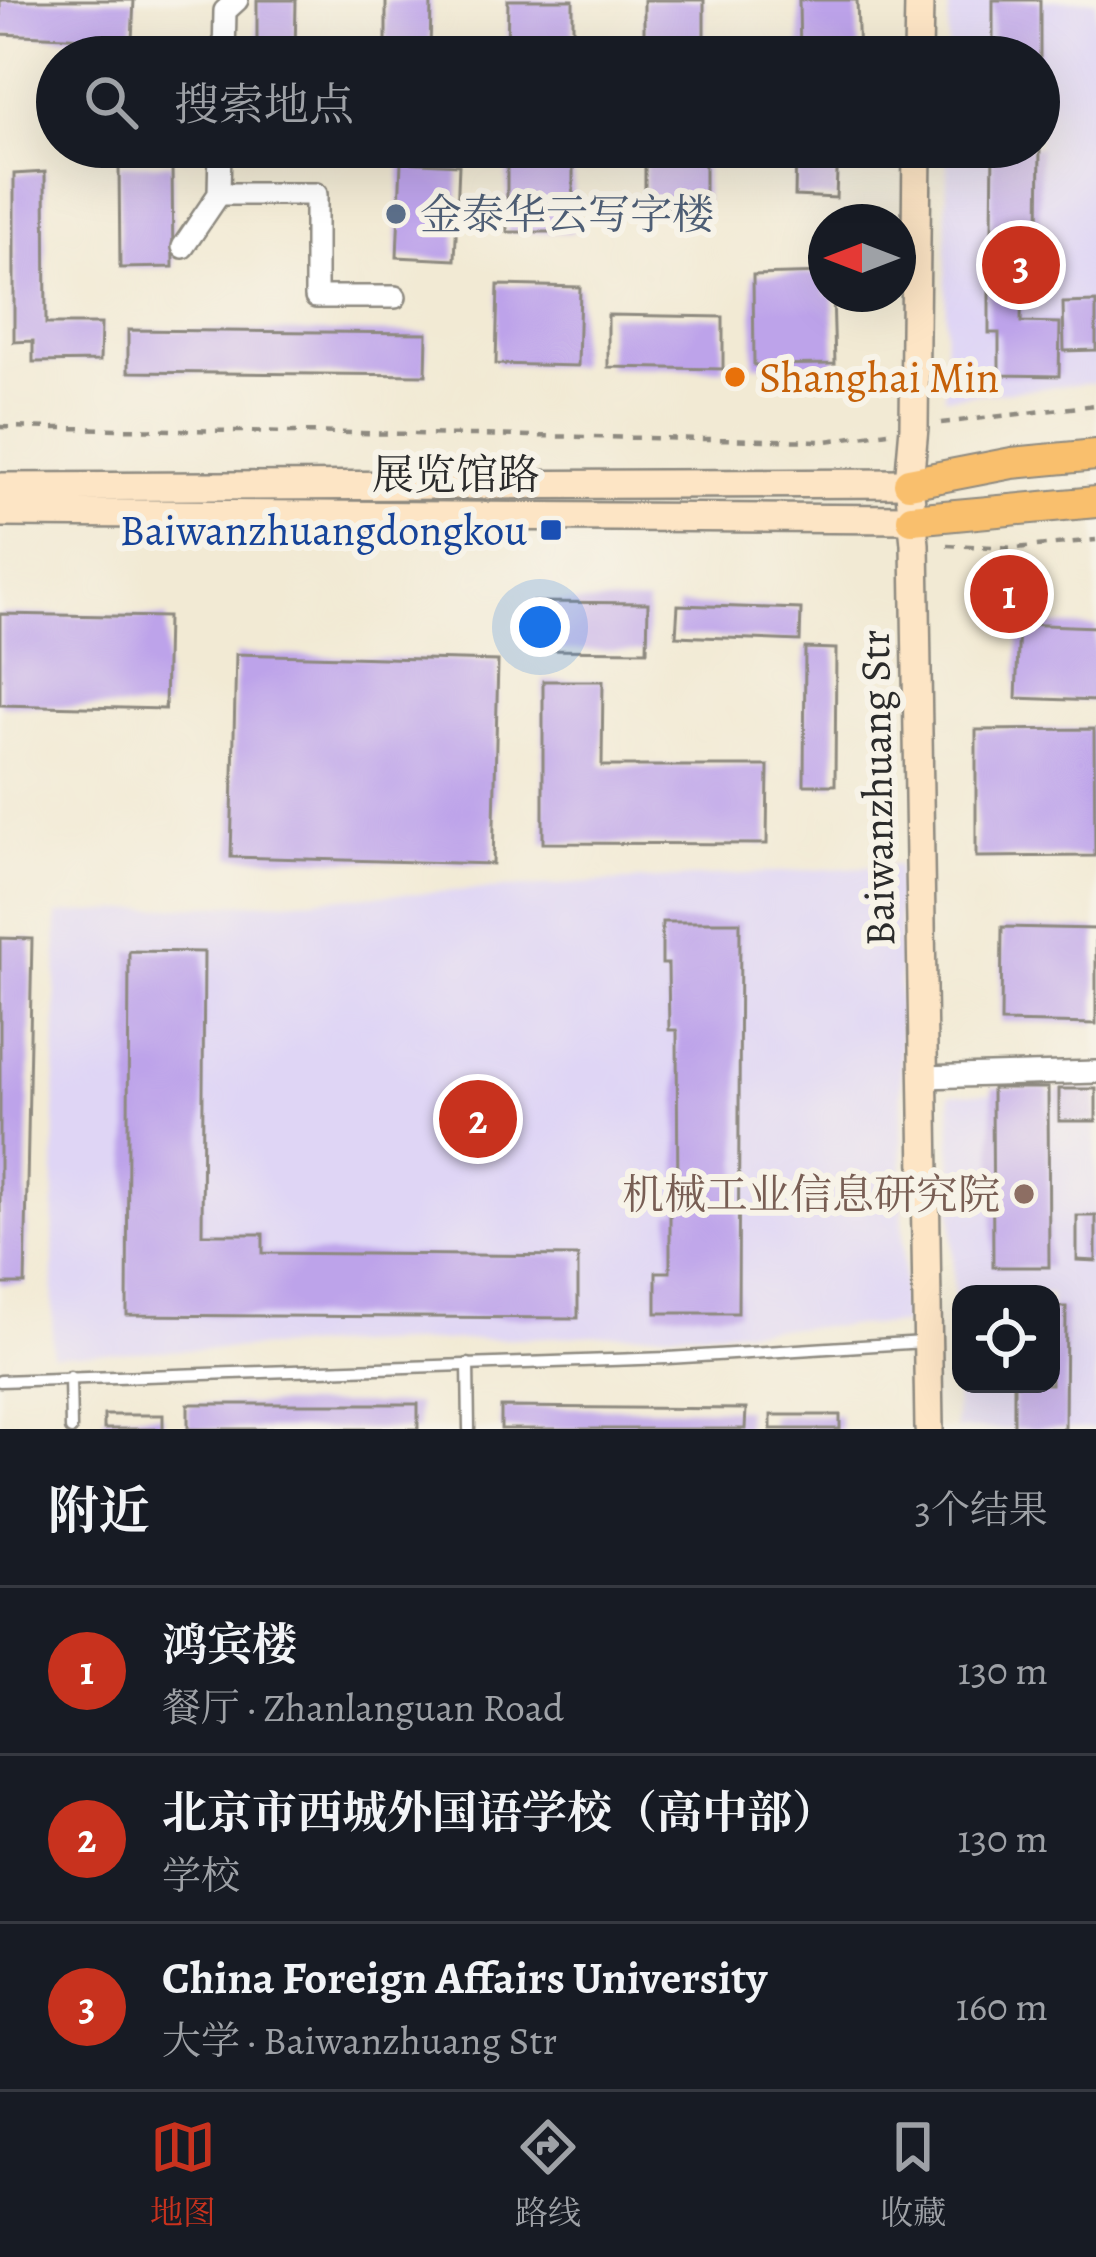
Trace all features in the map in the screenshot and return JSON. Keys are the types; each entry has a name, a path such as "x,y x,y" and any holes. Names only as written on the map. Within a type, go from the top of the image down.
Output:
{"main road":[{"path":"918,36 919,0"},
{"name":"Baiwanzhuang Str","path":"917,168 914,428 909,483 928,1429"},
{"path":"909,483 1012,463 1096,455"},
{"name":"展览馆路","path":"0,487 909,483"},
{"path":"912,519 1096,502"},
{"name":"展览馆路","path":"0,513 912,519"}],"street":[{"path":"224,36 225,11 237,0"},
{"path":"183,247 219,194 220,168"},
{"path":"219,194 316,194 316,297 395,297"},
{"path":"923,1077 1096,1072"}],"lane":[{"path":"0,1381 668,1358 927,1342"},
{"path":"467,1364 470,1429"},
{"path":"70,1377 71,1429"}],"path":[{"path":"0,427 826,441 1096,405"}],"shaded area":[{"path":"949,0 1096,0 1096,383 945,397 947,168 1060,168 1060,36 948,36"},
{"path":"898,865 904,1324 52,1355 57,914"},
{"name":"机械工业信息研究院","path":"1096,1091 1096,1429 956,1429 955,1393 1060,1393 1060,1285 953,1285 950,1094"}],"building":[{"path":"0,0 134,0 132,36 0,34"},
{"path":"257,0 296,0 295,36 257,36"},
{"path":"386,0 431,0 430,36 386,36"},
{"path":"508,0 573,0 573,36 507,36"},
{"path":"644,0 704,0 704,36 644,36"},
{"path":"799,0 857,0 858,36 800,36"},
{"path":"993,0 1040,0 1040,36 993,36"},
{"path":"119,168 172,168 173,267 120,268"},
{"path":"401,168 459,168 455,260 397,257"},
{"path":"507,168 573,168 573,232 507,232"},
{"path":"645,168 705,168 705,206 645,207"},
{"path":"796,168 837,168 836,198 795,196"},
{"path":"993,168 1040,168 1039,232 992,232"},
{"path":"45,172 46,324 101,324 100,361 33,362 33,341 14,342 14,174"},
{"path":"989,270 1022,270 1021,322 1060,323 1059,376 999,375 999,333 989,333"},
{"path":"808,273 808,312 834,312 835,364 754,365 753,275"},
{"path":"498,285 580,287 578,366 496,364"},
{"path":"1096,302 1096,350 1064,351 1063,303"},
{"path":"608,315 723,317 723,369 608,367"},
{"path":"128,330 427,333 426,375 128,372"},
{"path":"533,602 648,603 647,651 533,650"},
{"path":"678,605 801,609 800,641 676,636"},
{"path":"0,614 167,617 165,709 0,705"},
{"path":"1019,624 1096,627 1096,701 1016,698"},
{"path":"805,648 836,649 835,785 804,785"},
{"path":"236,654 498,661 493,864 231,857"},
{"path":"543,681 603,681 602,766 768,766 767,844 543,843"},
{"path":"1094,729 1095,856 976,857 976,730"},
{"path":"662,922 740,922 738,1313 656,1313 656,1272 670,1272 670,1212 678,1212 677,1030 669,1030"},
{"path":"1002,927 1096,929 1096,1024 1001,1022"},
{"path":"0,938 32,939 25,1284 0,1284"},
{"path":"129,951 204,952 202,1234 263,1234 263,1253 578,1256 578,1318 127,1315"},
{"path":"992,1088 1048,1088 1049,1267 993,1267"},
{"path":"1059,1089 1096,1089 1096,1121 1059,1121"},
{"path":"1077,1216 1096,1216 1096,1261 1077,1260"},
{"path":"1060,1307 1066,1307 1065,1429 1014,1429 1014,1393 1060,1393"},
{"path":"188,1404 418,1404 418,1429 188,1429"},
{"path":"501,1407 746,1409 745,1429 501,1429"},
{"path":"104,1415 163,1415 163,1429 104,1429"},
{"path":"771,1415 840,1415 840,1429 771,1429"}],"place":[{"name":"金泰华云写字楼","path":"396,214"},
{"name":"China Foreign Affairs University","path":"1021,265"},
{"name":"Shanghai Min","path":"735,377"},
{"name":"Baiwanzhuangdongkou","path":"551,530"},
{"name":"鸿宾楼","path":"1009,594"},
{"name":"北京市西城外国语学校（高中部）","path":"478,1119"},
{"name":"机械工业信息研究院","path":"1024,1194"}]}
